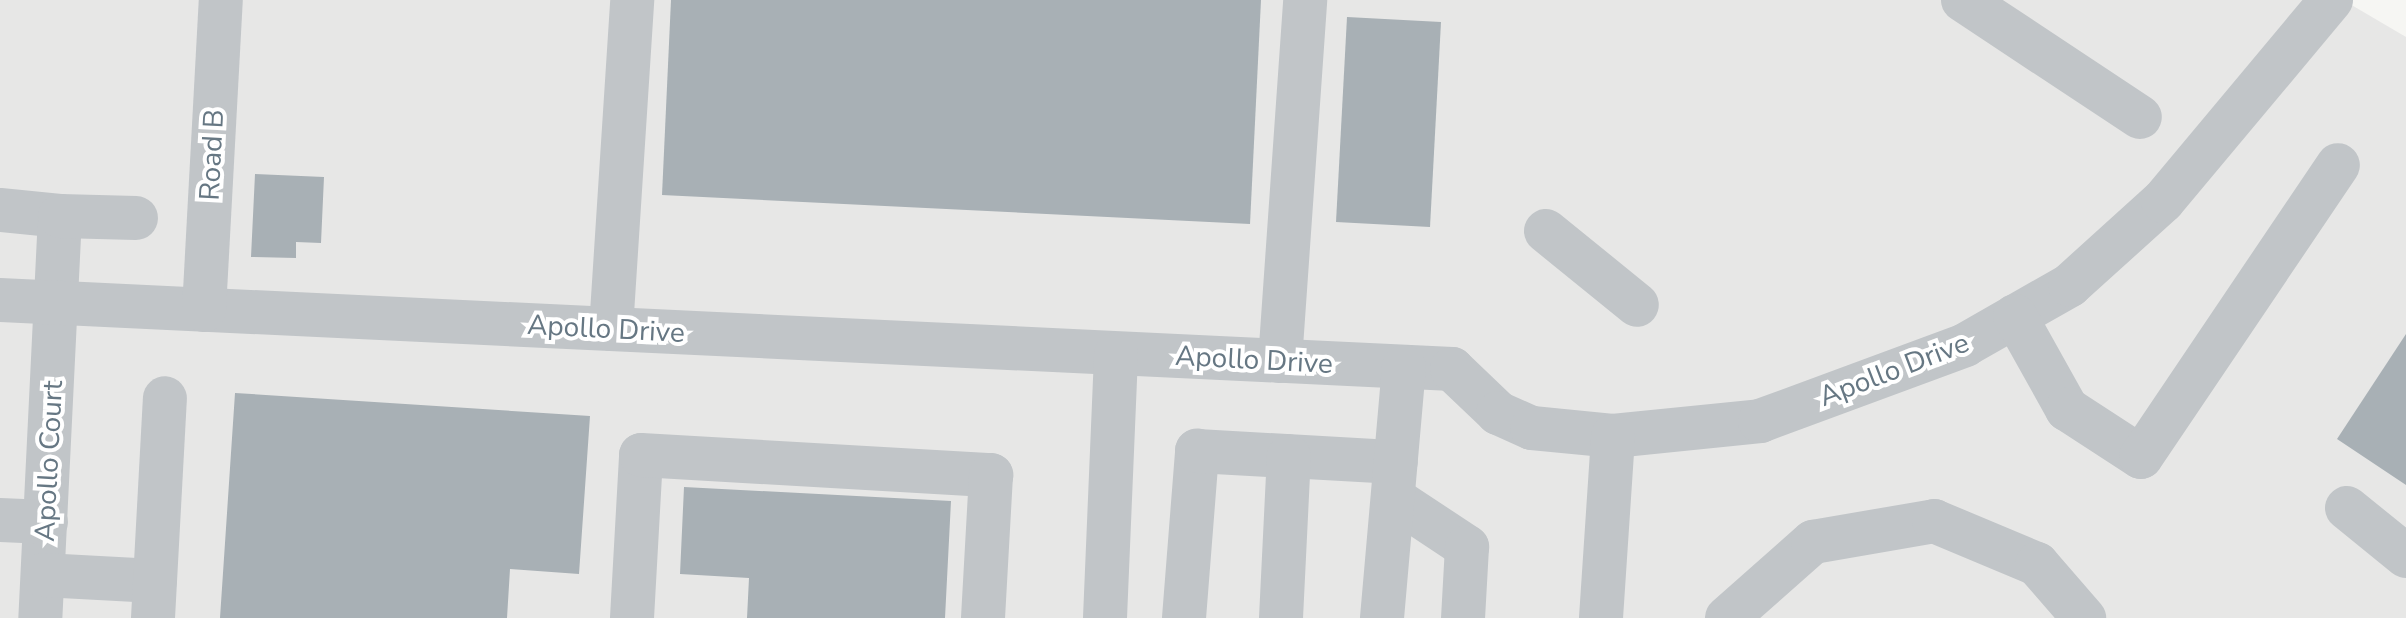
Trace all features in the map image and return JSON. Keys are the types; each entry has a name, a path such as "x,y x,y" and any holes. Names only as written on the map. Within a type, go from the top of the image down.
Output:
{"street":[{"name":"Road B","path":"204,310 221,0"},
{"path":"611,329 632,0"},
{"path":"1280,361 1305,0"},
{"path":"1963,0 2140,117"},
{"name":"Apollo Drive","path":"0,300 1452,369 1498,413 1532,428 1613,436 1760,421 1965,345 2070,285 2163,201 2331,0"},
{"path":"2015,316 2067,409 2141,457 2338,165"},
{"path":"0,210 60,216 136,218"},
{"name":"Apollo Court","path":"40,618 59,304 60,216"},
{"path":"1546,231 1637,305"},
{"path":"1105,618 1116,354"},
{"path":"1382,618 1404,367"},
{"path":"43,575 154,599 165,398"},
{"path":"1601,618 1613,436"},
{"path":"1184,618 1197,451 1289,456 1395,480 1467,547 1463,618"},
{"path":"632,618 641,455 991,475 983,618"},
{"path":"1281,618 1289,456"},
{"path":"2347,508 2406,556"},
{"path":"0,520 46,522"},
{"path":"1727,618 1813,542 1934,521 2037,564 2084,618"}],"shaded area":[{"path":"0,0 2343,0 2406,37 2406,618 0,618"}],"building":[{"path":"671,0 1261,0 1250,224 662,195"},
{"path":"1347,17 1441,22 1430,227 1336,222"},
{"path":"255,174 324,177 321,243 296,242 296,258 251,257"},
{"path":"2406,334 2406,485 2337,439"},
{"path":"235,393 590,416 579,574 510,569 507,618 220,618"},
{"path":"684,487 951,501 945,618 747,618 749,578 680,574"}]}
